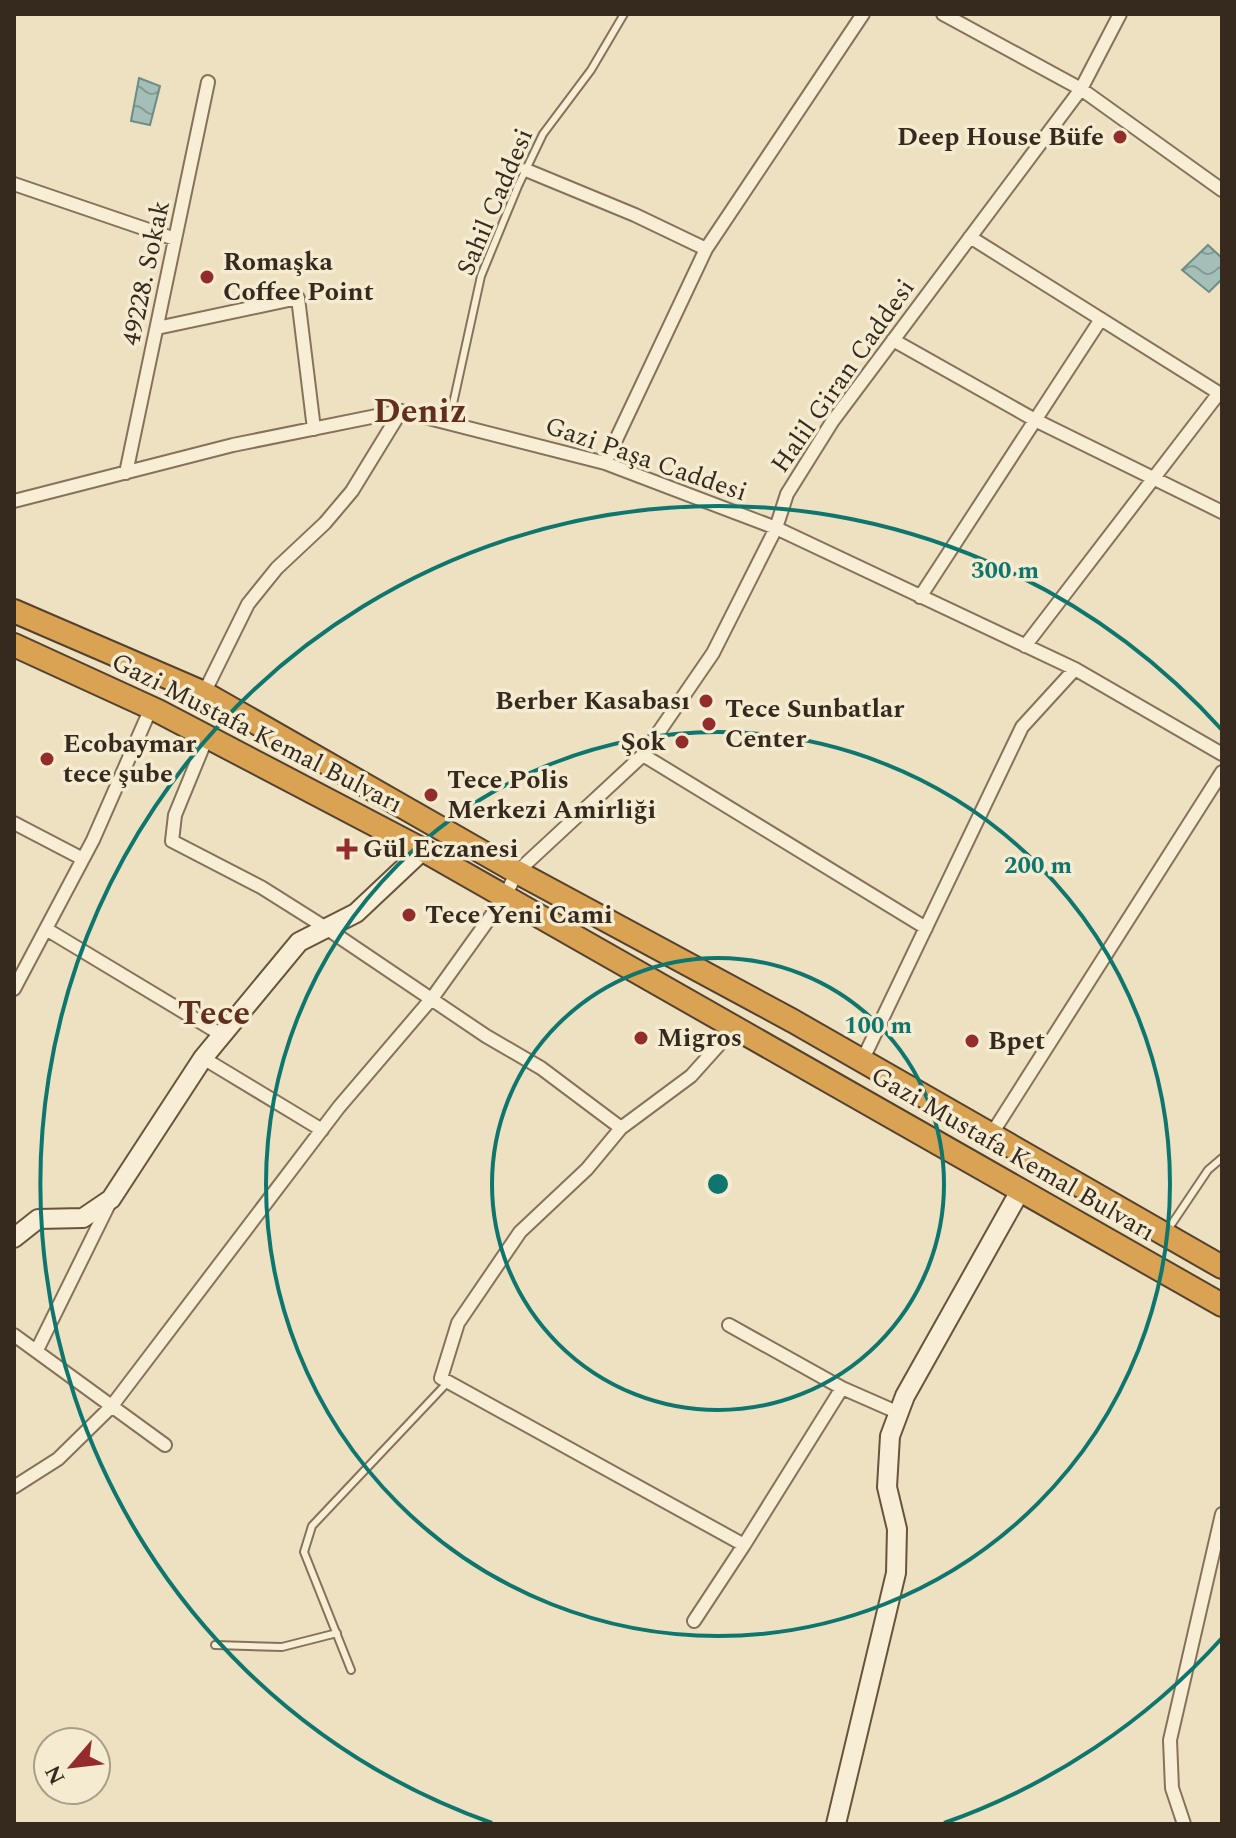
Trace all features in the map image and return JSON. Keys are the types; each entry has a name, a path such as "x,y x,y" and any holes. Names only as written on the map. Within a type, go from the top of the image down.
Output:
{"highway":[{"name":"Gazi Mustafa Kemal Bulvarı","path":"14,611 204,693 517,872 862,1061 1222,1267"},
{"name":"Gazi Mustafa Kemal Bulvarı","path":"14,645 151,708 423,850 1222,1305"}],"street":[{"path":"605,463 706,249 863,14"},
{"path":"943,14 1081,89 1222,190"},
{"name":"Halil Giran Caddesi","path":"517,872 643,755 713,653 776,528 787,494 832,422 1081,89 1120,14"},
{"name":"49228. Sokak","path":"126,473 208,82"},
{"path":"526,170 635,215 706,249"},
{"path":"14,184 175,239"},
{"path":"970,237 1221,394 1025,646"},
{"path":"157,328 298,298 314,429"},
{"path":"920,597 1101,319"},
{"path":"893,340 1035,420 1222,512"},
{"path":"204,693 248,604 277,568 325,523 352,491 401,411"},
{"name":"Gazi Paşa Caddesi","path":"14,501 401,411 605,463 776,528 1075,669 1222,754"},
{"path":"862,1061 1022,727 1075,669"},
{"path":"14,989 83,859 151,708"},
{"path":"207,737 175,815 172,841 261,887 326,928 433,997 486,1036 541,1068 621,1128"},
{"path":"643,755 926,928"},
{"path":"991,1135 1222,772"},
{"path":"14,823 83,859"},
{"path":"37,1350 111,1199 203,1058 299,942 356,913 423,850"},
{"path":"14,1487 58,1459 111,1407 322,1130 433,997 504,898 517,872"},
{"path":"46,929 222,1035"},
{"path":"734,1028 691,1076 621,1128 587,1169 520,1232 458,1323 441,1378 744,1545"},
{"path":"203,1058 322,1130"},
{"path":"836,1824 896,1573 897,1529 887,1487 886,1460 890,1436 899,1413 1020,1191"},
{"path":"14,1238 38,1219 83,1218 111,1199"},
{"path":"729,1325 842,1388 899,1413"},
{"path":"14,1335 165,1445"},
{"path":"694,1621 842,1388"},
{"path":"1184,1824 1172,1788 1170,1740 1222,1514"}],"lane":[{"name":"Sahil Caddesi","path":"448,425 481,276 526,170 543,134 591,70 624,14"},
{"path":"1165,1234 1208,1170 1222,1158"},
{"path":"351,1670 304,1552 312,1526 448,1382"},
{"path":"215,1645 282,1647 337,1633"}],"water":[{"path":"139,78 160,86 150,125 131,121"},
{"path":"1208,245 1222,258 1222,279 1209,292 1182,270"}],"place":[{"name":"Deep House Büfe","path":"1120,137"},
{"name":"Romaşka Coffee Point","path":"207,277"},
{"name":"Berber Kasabası","path":"706,701"},
{"name":"Tece Sunbatlar Center","path":"709,724"},
{"name":"Şok","path":"682,742"},
{"name":"Ecobaymar tece şube","path":"47,759"},
{"name":"Tece Polis Merkezi Amirliği","path":"431,795"},
{"name":"Gül Eczanesi","path":"347,849"},
{"name":"Tece Yeni Cami","path":"409,915"},
{"name":"Migros","path":"641,1038"},
{"name":"Bpet","path":"972,1041"}],"district":[{"name":"Deniz","path":"420,412"},
{"name":"Tece","path":"214,1014"}]}
